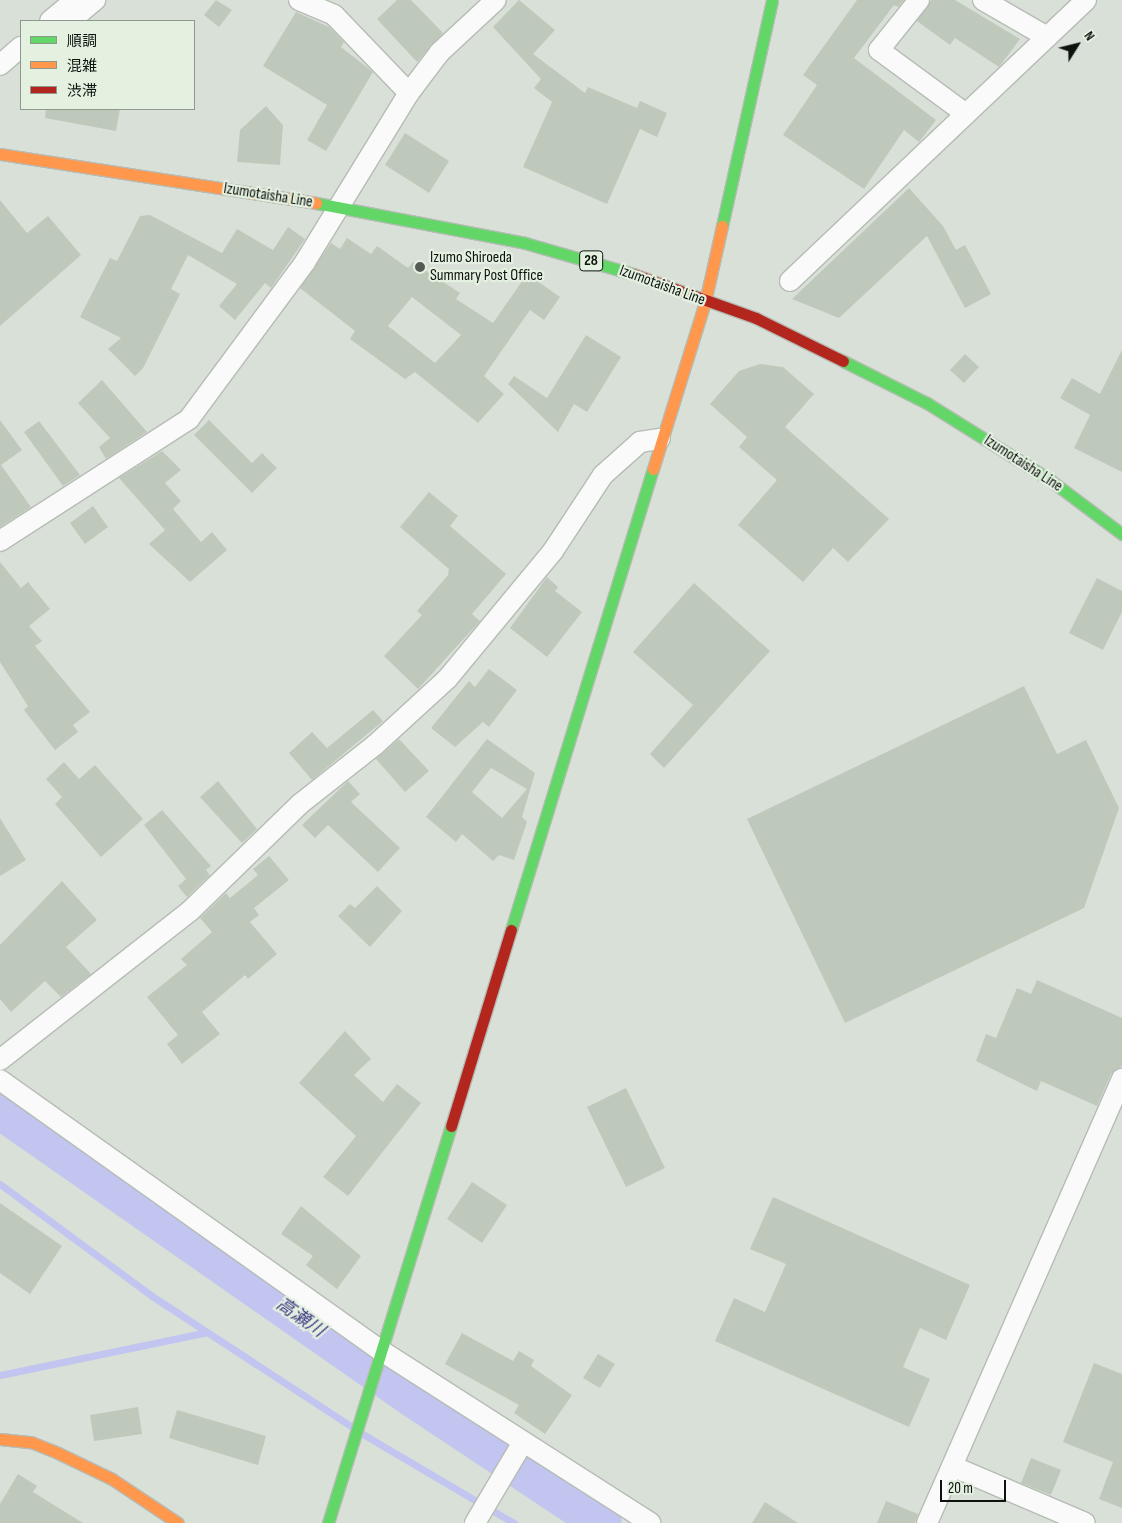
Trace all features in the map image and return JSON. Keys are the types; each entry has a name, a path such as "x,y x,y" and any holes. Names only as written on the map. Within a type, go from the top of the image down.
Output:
{"street":[{"path":"51,20 75,0"},
{"path":"71,20 95,0"},
{"path":"299,0 334,15 409,93"},
{"path":"0,541 189,419 264,320 339,208 409,93 440,52 496,0"},
{"path":"328,1523 660,439 705,302 772,0"},
{"path":"919,0 879,50 966,114"},
{"path":"983,0 1047,37"},
{"path":"790,281 1086,0"},
{"path":"0,65 20,47"},
{"path":"0,81 20,64"},
{"name":"Izumotaisha Line","path":"0,154 339,208 525,243 622,270 705,302 756,318 927,403 1050,480 1122,534"},
{"path":"0,1060 190,911 300,804 375,745 448,678 553,552 603,475 640,442 660,439"},
{"path":"927,1523 954,1467 1122,1079"},
{"path":"0,1080 380,1350 650,1523"},
{"path":"0,1439 32,1442 58,1453 112,1479 178,1523"},
{"path":"475,1523 523,1442"},
{"path":"954,1467 1085,1523"}],"building":[{"path":"216,0 232,10 219,27 204,15"},
{"path":"397,0 411,0 443,33 417,62 377,19"},
{"path":"519,0 555,30 533,54 585,93 588,87 637,108 640,101 667,113 657,137 640,129 607,204 523,167 552,102 534,88 541,79 493,27"},
{"path":"857,0 904,0 898,7 894,5 854,58 936,120 919,142 904,130 864,189 783,135 817,85 803,75"},
{"path":"931,0 955,0 1020,39 999,67 955,38 950,45 917,21"},
{"path":"296,12 329,27 344,42 341,47 373,72 326,151 307,140 327,105 263,66"},
{"path":"266,106 283,125 280,165 237,162 240,130"},
{"path":"46,110 120,110 116,131 45,118"},
{"path":"405,133 449,161 429,193 385,165"},
{"path":"909,188 943,226 956,250 965,245 991,294 965,308 927,236 839,318 792,299"},
{"path":"0,200 27,233 48,216 81,255 0,326"},
{"path":"150,215 222,253 237,229 273,250 288,227 305,239 271,288 265,283 235,320 219,306 237,284 188,255 171,289 180,294 143,368 135,376 108,349 121,338 80,317 110,258 117,261 140,216"},
{"path":"347,238 371,254 377,246 408,268 413,262 460,293 456,299 493,323 527,274 560,297 544,320 530,310 484,376 504,394 478,423 415,372 405,379 350,339 355,331 300,288 331,243 340,249","holes":["412,297 461,335 435,363 388,326"]},
{"path":"586,335 621,357 587,412 574,404 558,432 508,384 514,376 547,398"},
{"path":"1122,350 1122,472 1074,448 1090,415 1060,398 1072,378 1100,394"},
{"path":"965,354 979,367 964,383 950,370"},
{"path":"760,364 783,367 814,394 785,427 889,519 848,562 833,548 803,582 738,525 777,480 739,447 747,437 710,404 739,371"},
{"path":"102,380 147,432 106,459 99,447 110,438 78,403"},
{"path":"0,420 22,450 1,465 31,507 0,527"},
{"path":"209,420 252,463 262,453 277,468 252,493 194,435"},
{"path":"39,421 80,475 63,486 24,432"},
{"path":"162,451 181,470 165,483 181,501 173,509 201,542 212,532 227,550 190,582 149,544 165,530 119,478"},
{"path":"429,492 458,516 450,526 506,574 472,614 480,621 418,689 384,656 422,615 417,611 448,575 449,569 400,527"},
{"path":"93,506 108,527 85,544 70,523"},
{"path":"0,562 21,588 28,582 50,609 29,626 42,641 35,646 90,712 73,725 78,732 55,750 24,710 28,706 0,662"},
{"path":"547,577 558,587 555,591 582,612 547,657 510,628"},
{"path":"1097,578 1122,591 1122,612 1103,650 1069,633"},
{"path":"694,583 770,651 664,768 650,754 693,705 633,652"},
{"path":"489,669 517,690 489,727 483,722 455,747 431,728 469,681 475,687"},
{"path":"1024,686 1057,754 1086,740 1119,808 1084,908 845,1023 747,819"},
{"path":"373,710 383,721 312,780 289,753 312,732 327,748"},
{"path":"399,739 429,771 405,792 376,759"},
{"path":"487,739 535,773 522,817 527,822 514,860 499,855 493,861 462,834 456,842 426,817","holes":["491,768 527,789 502,818 472,792"]},
{"path":"64,762 79,779 95,765 143,819 101,857 55,804 62,797 46,779"},
{"path":"218,781 257,829 242,843 200,797"},
{"path":"348,781 360,794 351,802 400,848 378,872 328,825 315,838 302,825"},
{"path":"162,810 211,866 206,870 210,875 187,897 178,886 186,879 144,825"},
{"path":"0,818 26,860 0,876"},
{"path":"269,856 289,880 254,908 259,915 250,922 277,954 248,979 245,975 202,1012 220,1034 182,1064 167,1044 178,1035 147,997 187,965 181,959 212,932 200,918 226,893 230,898 258,875 253,869"},
{"path":"62,881 97,920 66,947 91,974 61,997 45,981 11,1012 0,999 0,945"},
{"path":"377,886 402,911 370,947 338,916 350,904 355,908"},
{"path":"1037,980 1122,1018 1122,1066 1111,1074 1097,1106 1041,1081 1037,1091 976,1061 986,1034 996,1038 1017,988 1031,994"},
{"path":"345,1031 371,1059 354,1075 383,1102 397,1084 421,1103 348,1196 323,1177 356,1136 299,1083"},
{"path":"626,1088 665,1168 626,1187 587,1107"},
{"path":"472,1182 507,1205 482,1243 447,1219"},
{"path":"773,1197 970,1285 946,1340 920,1328 903,1367 930,1379 909,1427 715,1341 734,1298 765,1312 786,1264 750,1249"},
{"path":"0,1203 62,1246 30,1294 0,1273"},
{"path":"301,1206 361,1256 337,1289 306,1265 313,1256 281,1234"},
{"path":"462,1333 513,1361 519,1351 534,1360 531,1366 572,1395 545,1434 514,1413 519,1405 445,1364"},
{"path":"598,1354 615,1364 600,1388 583,1378"},
{"path":"1094,1363 1122,1374 1122,1508 1099,1499 1113,1462 1063,1442"},
{"path":"138,1407 142,1434 94,1441 90,1415"},
{"path":"177,1410 266,1436 258,1465 169,1438"},
{"path":"1031,1458 1061,1470 1051,1495 1021,1483"},
{"path":"18,1474 37,1486 33,1492 83,1523 0,1523 0,1504"},
{"path":"886,1501 918,1514 915,1523 877,1523"},
{"path":"765,1502 798,1523 752,1523"}],"waterway":[{"name":"高瀬川","path":"0,1109 411,1396 602,1523"},
{"path":"0,1184 152,1296 352,1427"},
{"path":"0,1375 207,1332"},
{"path":"361,1433 514,1523"}],"traffic: fast":[{"path":"722,226 772,0"},
{"path":"316,203 525,243 633,274"},
{"path":"843,361 927,403 1050,480 1122,534"},
{"path":"511,930 653,469"},
{"path":"328,1523 451,1126"}],"traffic: slow":[{"path":"0,154 316,203"},
{"path":"653,469 705,302 722,226"},
{"path":"0,1439 31,1442 58,1453 112,1479 178,1523"}],"traffic: jam":[{"path":"633,274 756,318 843,361"},
{"path":"451,1126 511,930"}],"place":[{"name":"Izumo Shiroeda Summary Post Office","path":"420,267"}]}
